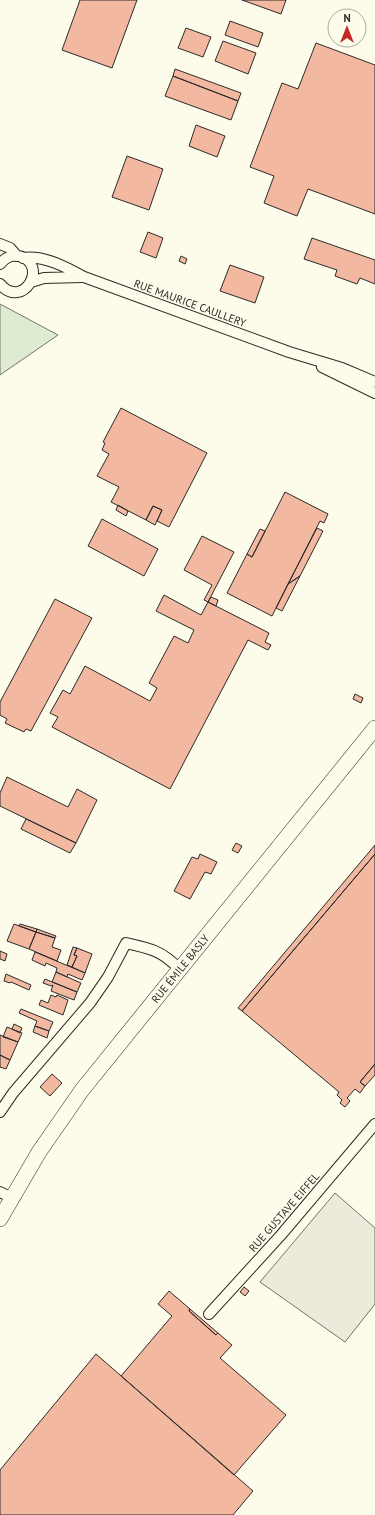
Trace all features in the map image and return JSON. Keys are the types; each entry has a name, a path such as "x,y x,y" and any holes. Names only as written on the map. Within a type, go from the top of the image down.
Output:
{"street":[{"path":"0,244 10,248 20,257 28,261 32,268 33,274 31,282"},
{"name":"RUE MAURICE CAULLERY","path":"0,264 8,257 38,257 84,277 289,352 342,368 375,382"},
{"name":"RUE MAURICE CAULLERY","path":"0,284 7,290 15,292 23,290 31,282 44,278 84,277"},
{"name":"RUE MAURICE CAULLERY","path":"289,352 375,394"},
{"name":"RUE ÉMILE BASLY","path":"0,1219 6,1195 73,1102 375,728"},
{"path":"0,1112 13,1093 90,1003 108,977 126,943 150,948 159,952 179,969"},
{"name":"RUE GUSTAVE EIFFEL","path":"209,1314 281,1235 375,1124"}],"green space":[{"path":"0,304 58,335 0,375"}],"shaded area":[{"path":"335,1193 375,1228 375,1304 345,1342 260,1282"}],"building":[{"path":"80,0 137,0 112,68 62,50"},
{"path":"242,0 286,0 281,14"},
{"path":"230,21 263,33 258,47 225,35"},
{"path":"186,28 211,37 203,57 178,48"},
{"path":"223,41 256,53 248,74 215,61"},
{"path":"316,43 375,65 375,214 308,189 297,216 264,203 274,176 250,167 282,83 298,89"},
{"path":"175,69 241,93 238,101 173,76"},
{"path":"173,76 238,101 231,120 165,96"},
{"path":"196,125 225,136 217,157 189,146"},
{"path":"127,156 163,169 149,210 112,197"},
{"path":"148,232 163,238 156,258 140,252"},
{"path":"312,238 375,260 375,284 360,278 357,284 335,276 337,270 304,259"},
{"path":"181,256 187,259 185,264 179,261"},
{"path":"230,265 264,277 255,303 220,291"},
{"path":"121,408 207,453 169,527 157,521 162,510 153,506 146,520 111,502 119,487 97,476 109,454 102,450 105,443 103,442"},
{"path":"285,492 328,514 324,523 320,521 272,616 227,593 247,554 252,557"},
{"path":"118,505 128,511 126,516 116,510"},
{"path":"153,506 162,510 155,525 146,520"},
{"path":"102,519 158,549 144,576 88,546"},
{"path":"317,528 323,531 300,576 288,584"},
{"path":"260,529 265,531 252,557 247,554"},
{"path":"202,536 234,552 208,602 204,600 212,585 184,570"},
{"path":"300,576 282,611 276,608 288,584"},
{"path":"164,595 201,615 208,602 269,633 265,642 271,645 268,650 248,640 170,789 52,727 58,717 50,713 63,690 70,694 85,666 150,701 157,688 149,683 174,636 188,643 194,630 156,611"},
{"path":"211,597 218,600 216,606 208,602"},
{"path":"55,599 92,618 31,731 26,729 24,732 5,723 7,719 0,715 0,702"},
{"path":"355,694 363,698 361,703 353,699"},
{"path":"7,777 68,807 77,789 97,800 76,843 0,806 0,793"},
{"path":"26,819 76,843 70,853 21,829"},
{"path":"236,843 242,846 238,853 232,850"},
{"path":"375,845 375,854 242,1011 238,1008"},
{"path":"200,854 217,862 211,874 205,872 190,899 174,891 192,857 198,859"},
{"path":"375,854 375,1064 360,1082 365,1086 360,1093 355,1089 347,1098 350,1101 345,1107 340,1103 342,1100 337,1095 339,1092 242,1011"},
{"path":"14,924 36,932 29,949 7,941"},
{"path":"20,924 37,929 36,932 19,926"},
{"path":"37,929 56,936 55,938 36,932"},
{"path":"36,932 55,938 52,947 61,950 57,961 29,949"},
{"path":"73,947 77,948 74,955 77,956 72,967 67,965"},
{"path":"77,948 92,954 85,973 72,967 77,956 74,955"},
{"path":"0,951 7,954 5,961 0,959"},
{"path":"35,952 85,973 82,980 68,974 67,977 56,972 57,968 46,963 45,966 32,960"},
{"path":"56,972 81,983 77,992 52,982"},
{"path":"6,974 31,985 29,990 11,982 4,981"},
{"path":"45,979 77,992 74,1000 51,991 53,985 51,986 43,983"},
{"path":"51,995 56,997 57,995 68,1000 63,1015 39,1005 41,1000 48,1003"},
{"path":"21,1009 53,1022 49,1031 35,1026 37,1021 19,1013"},
{"path":"14,1024 22,1028 20,1033 12,1029"},
{"path":"35,1026 49,1031 47,1038 33,1032"},
{"path":"7,1027 22,1033 18,1042 3,1037"},
{"path":"0,1035 18,1042 10,1060 0,1055"},
{"path":"0,1055 10,1060 6,1069 0,1067"},
{"path":"375,1064 375,1075 365,1086 360,1082"},
{"path":"52,1074 62,1083 50,1096 40,1087"},
{"path":"244,1287 249,1291 245,1296 240,1292"},
{"path":"169,1291 190,1309 189,1311 216,1335 218,1333 232,1345 220,1358 286,1415 234,1475 121,1376 172,1316 158,1304"},
{"path":"190,1309 218,1333 216,1335 189,1311"},
{"path":"96,1354 253,1491 233,1515 0,1515 0,1470"}]}
